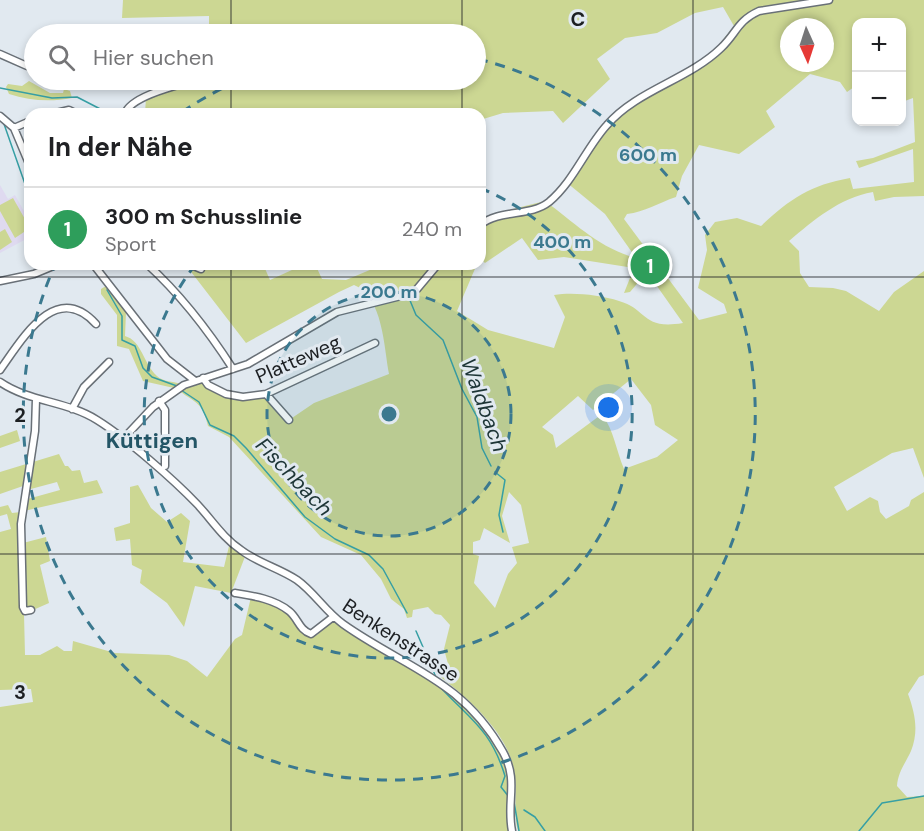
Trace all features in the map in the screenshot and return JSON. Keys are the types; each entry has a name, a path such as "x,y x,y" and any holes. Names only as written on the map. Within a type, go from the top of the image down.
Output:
{"street":[{"path":"486,222 495,217 548,202 611,120 629,106 714,54 737,25 749,16 759,11 829,0"},
{"path":"0,54 24,65"},
{"path":"127,108 137,100 166,90"},
{"path":"2,120 14,128 24,152"},
{"path":"14,128 24,124"},
{"path":"0,281 44,270"},
{"path":"98,270 167,359 194,381"},
{"path":"154,270 170,285 201,321 233,369"},
{"path":"123,439 159,401 194,381 233,369 272,351 337,312 409,294 433,270"},
{"path":"0,369 37,322 53,309 76,309 96,324"},
{"name":"Platteweg","path":"202,378 208,385 226,394 243,397 266,394 375,343"},
{"path":"72,409 84,387 109,362"},
{"name":"Benkenstrasse","path":"0,382 18,393 94,418 123,439 195,502 239,550 297,581 333,616 446,687 478,717 509,763 513,787 510,812 512,831"},
{"path":"266,394 289,420"},
{"path":"32,610 23,608 21,524 35,431 36,399"},
{"path":"159,401 165,410 165,466"},
{"path":"235,593 267,600 288,610 303,630 311,634 333,616"}],"shaded area":[{"path":"0,185 8,199 15,195 24,211 24,240 0,253"}],"green space":[{"path":"123,0 924,0 924,196 894,197 875,201 873,192 849,199 808,225 789,241 799,251 800,273 809,287 846,291 879,311 894,292 924,271 924,478 913,448 892,453 834,487 847,511 870,497 878,501 880,512 886,519 909,506 911,500 924,492 924,675 919,677 908,694 914,715 915,736 911,751 900,772 897,786 907,797 924,796 924,831 518,831 515,776 506,746 474,706 438,675 448,664 444,649 450,625 441,615 435,614 428,607 413,610 412,617 407,618 404,609 391,599 381,579 361,555 321,537 229,437 208,426 203,411 197,403 177,389 203,378 226,394 266,394 289,420 314,403 389,374 376,311 364,291 354,285 246,343 190,270 266,270 270,280 292,270 318,270 322,279 346,280 370,270 474,270 457,311 488,330 554,348 565,317 554,295 578,294 604,297 628,305 659,324 683,323 647,272 630,292 624,293 634,268 564,257 538,260 522,238 486,262 486,219 505,211 545,201 610,248 636,258 605,214 566,182 604,125 714,51 734,26 723,7 695,13 657,33 625,38 597,59 610,79 563,123 553,111 503,113 486,118 486,108 145,108 146,97 151,95 149,90 486,90 486,24 209,24 209,16 122,18","holes":["852,18 906,18 906,101 913,98 915,142 873,158 856,161 859,168 913,149 914,182 853,189 850,178 812,189 791,201 761,226 737,218 715,222 705,235 707,250 698,288 724,304 727,313 699,320 624,219 627,214 676,197 682,176 699,145 739,154 775,127 766,111 810,74 840,82 847,92 852,88","631,379 651,405 655,425 678,440 657,457 624,469 612,434 602,414 556,448 553,435 542,427 578,396 593,410","509,492 521,505 529,543 512,547 517,563 508,574 495,608 474,583 479,556 473,554 473,542 480,540 484,528 510,543 502,516"]},
{"path":"8,84 24,85 24,90 45,90 50,93 63,93 64,90 67,90 70,91 72,98 40,100 25,98 9,94 6,87"},
{"path":"13,198 24,217 24,232 15,238 0,211 0,205"},
{"path":"5,229 12,242 0,250 0,232"},
{"path":"106,286 126,312 125,336 139,347 148,365 157,376 180,384 174,388 143,381 129,349 117,346 117,315 101,294 101,289"},
{"path":"17,430 20,441 0,448 0,436"},
{"path":"59,454 65,466 72,471 80,470 84,483 97,480 103,493 24,511 24,500 60,490 57,482 27,490 23,486 0,494 0,472"},
{"path":"138,485 151,508 167,522 181,513 190,521 183,562 224,567 230,542 246,554 231,593 195,586 184,627 167,603 140,583 142,570 132,565 130,539 116,541 114,528 130,523 130,487"},
{"path":"8,505 12,513 21,512 23,543 46,537 50,561 40,565 49,603 24,614 25,655 40,655 57,646 64,651 72,651 73,641 115,653 169,655 187,661 207,677 235,639 242,635 251,597 283,611 309,636 317,635 333,620 438,683 462,702 482,724 499,748 509,776 510,831 0,831 0,707 33,702 31,689 0,690 0,532 11,529 7,514 0,516 0,507"}],"waterway":[{"name":"Waldbach","path":"0,88 52,98 77,97 98,108"},
{"path":"4,124 24,181"},
{"path":"107,290 122,316 122,340 135,346 143,368 152,377 177,386"},
{"name":"Waldbach","path":"409,298 416,315 443,340 462,389 477,417 482,448 491,466"},
{"name":"Fischbach","path":"181,390 199,402 210,425 234,436 246,448 305,517 335,539 369,555 383,569 407,613"},
{"name":"Waldbach","path":"495,472 505,480 499,515 503,532"},
{"name":"Fischbach","path":"416,631 436,677"},
{"path":"441,688 487,736 505,776 501,787 509,797"},
{"path":"859,831 882,803 924,796"},
{"name":"Fischbach","path":"514,802 519,831"},
{"path":"524,810 535,817 545,831"}],"place":[{"name":"300 m Schusslinie","path":"650,265"}],"district":[{"name":"Küttigen","path":"152,440"}]}
